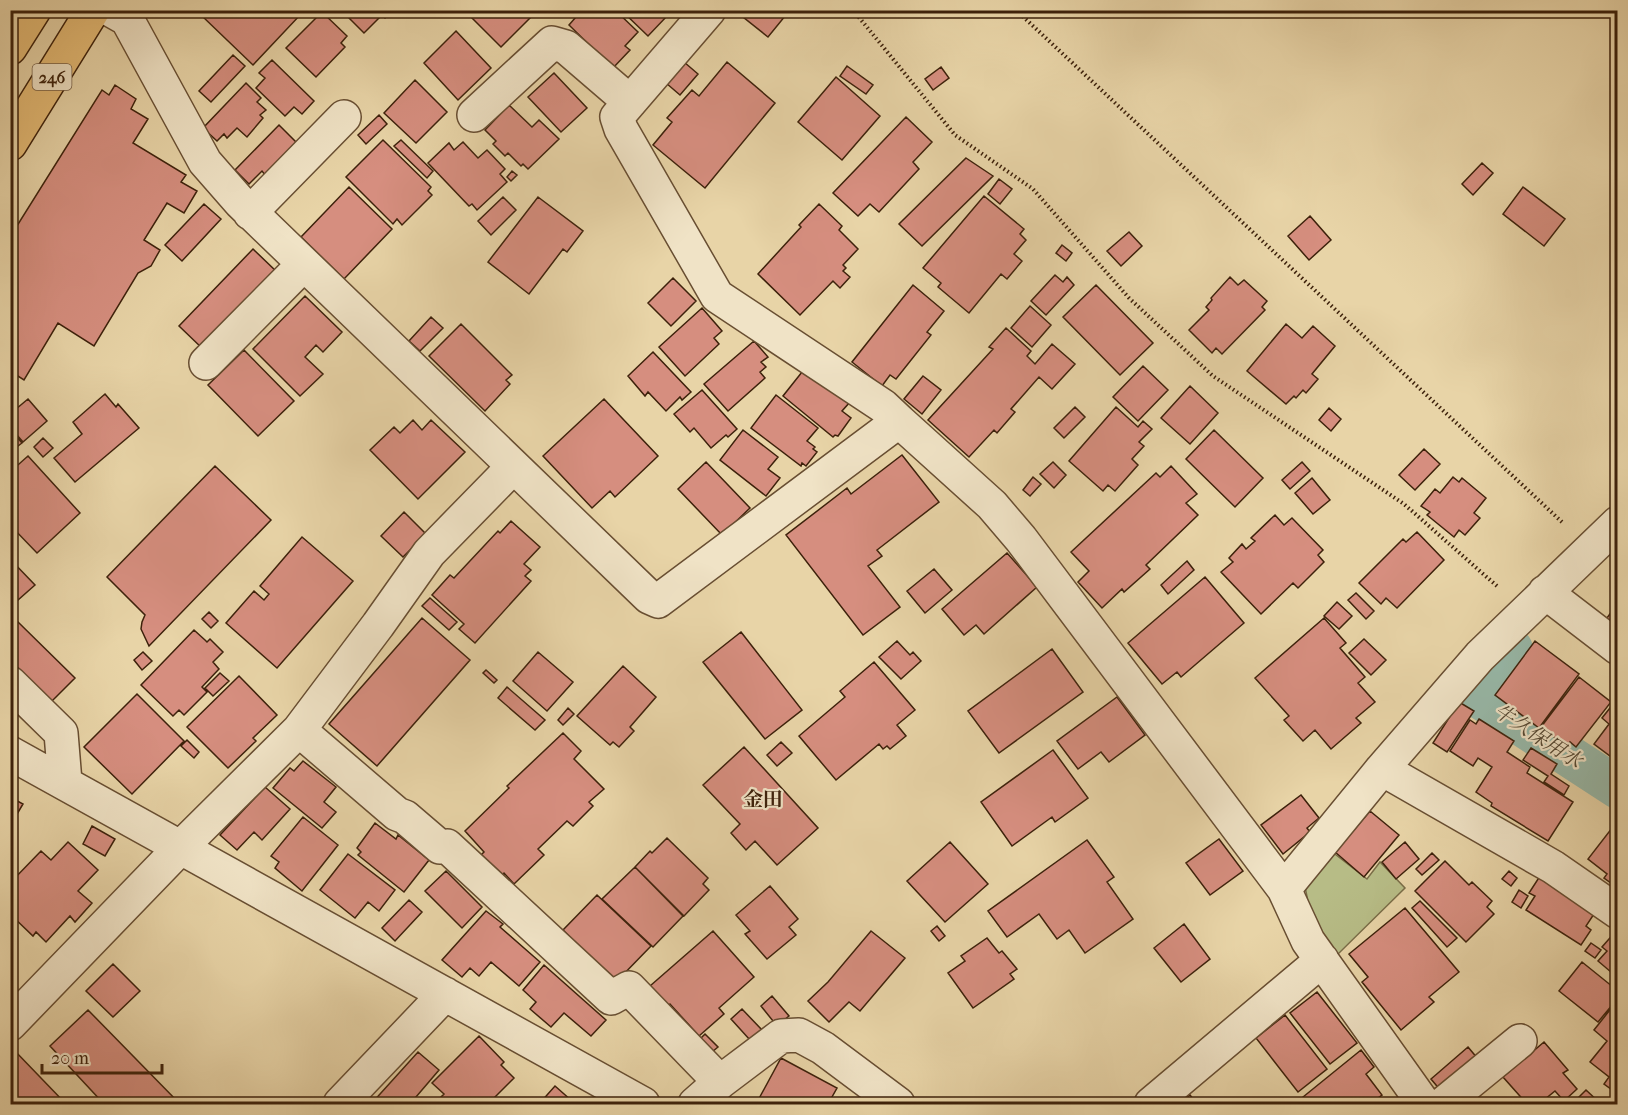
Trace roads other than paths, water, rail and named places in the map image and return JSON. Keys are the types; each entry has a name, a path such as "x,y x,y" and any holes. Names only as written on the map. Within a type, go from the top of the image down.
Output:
{"highway":[{"path":"10,48 34,10"},
{"name":"246","path":"10,144 93,10"}],"street":[{"path":"709,10 617,117 621,129 717,296 883,406 992,505 1021,539 1284,889 1308,941 1424,1104"},
{"path":"123,13 204,162 250,213 649,597 658,601 899,421"},
{"path":"474,115 552,43 566,47 630,102"},
{"path":"250,213 344,117"},
{"path":"206,363 304,264"},
{"path":"10,1024 181,847 299,730 429,553 513,467"},
{"path":"1284,889 1382,769 1480,656 1617,523"},
{"path":"1535,602 1617,648"},
{"path":"10,682 61,734 65,782"},
{"path":"299,730 397,814 405,817 440,847 447,846 611,998 629,988 720,1082"},
{"path":"10,753 643,1104"},
{"path":"1382,769 1553,867 1617,912"},
{"path":"1151,1104 1322,960"},
{"path":"340,1104 445,994"},
{"path":"695,1104 781,1036 799,1035 823,1048 898,1104"},
{"path":"1443,1104 1520,1041"}],"waterway":[{"name":"牛久保用水","path":"1512,649 1479,683 1483,700 1618,788"}],"district":[{"name":"金田","path":"763,799"}]}
